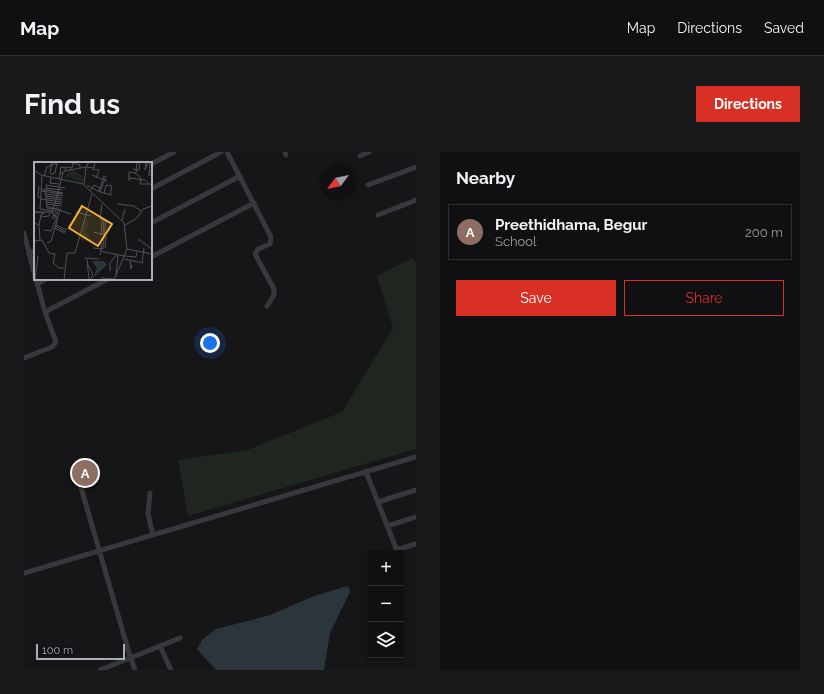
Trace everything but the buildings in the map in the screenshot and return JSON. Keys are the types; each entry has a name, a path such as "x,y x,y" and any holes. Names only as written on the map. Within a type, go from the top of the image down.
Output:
{"street":[{"path":"152,163 174,152"},
{"path":"152,188 221,152"},
{"path":"228,152 271,237 270,244 258,249 255,254 274,289 274,295 266,306"},
{"path":"360,156 369,152"},
{"path":"368,185 416,167"},
{"path":"152,222 240,176"},
{"path":"378,215 416,200"},
{"path":"152,256 254,203"},
{"path":"24,232 34,273"},
{"path":"29,254 34,251"},
{"path":"24,358 56,344 36,280"},
{"path":"45,312 106,280"},
{"path":"24,573 416,458"},
{"path":"366,472 397,550"},
{"path":"78,477 130,658 135,670"},
{"path":"378,502 416,490"},
{"path":"150,493 148,514 153,534"},
{"path":"387,526 416,517"},
{"path":"400,550 416,544"},
{"path":"100,670 180,638"},
{"path":"160,646 171,670"}],"shaded area":[{"path":"413,258 416,264 416,449 188,516 178,460 247,450 342,412 393,328 377,276"},
{"path":"348,586 350,592 330,633 324,670 216,670 197,649 202,640 216,629 270,615 314,596"}],"place":[{"name":"Preethidhama, Begur","path":"85,473"}]}
